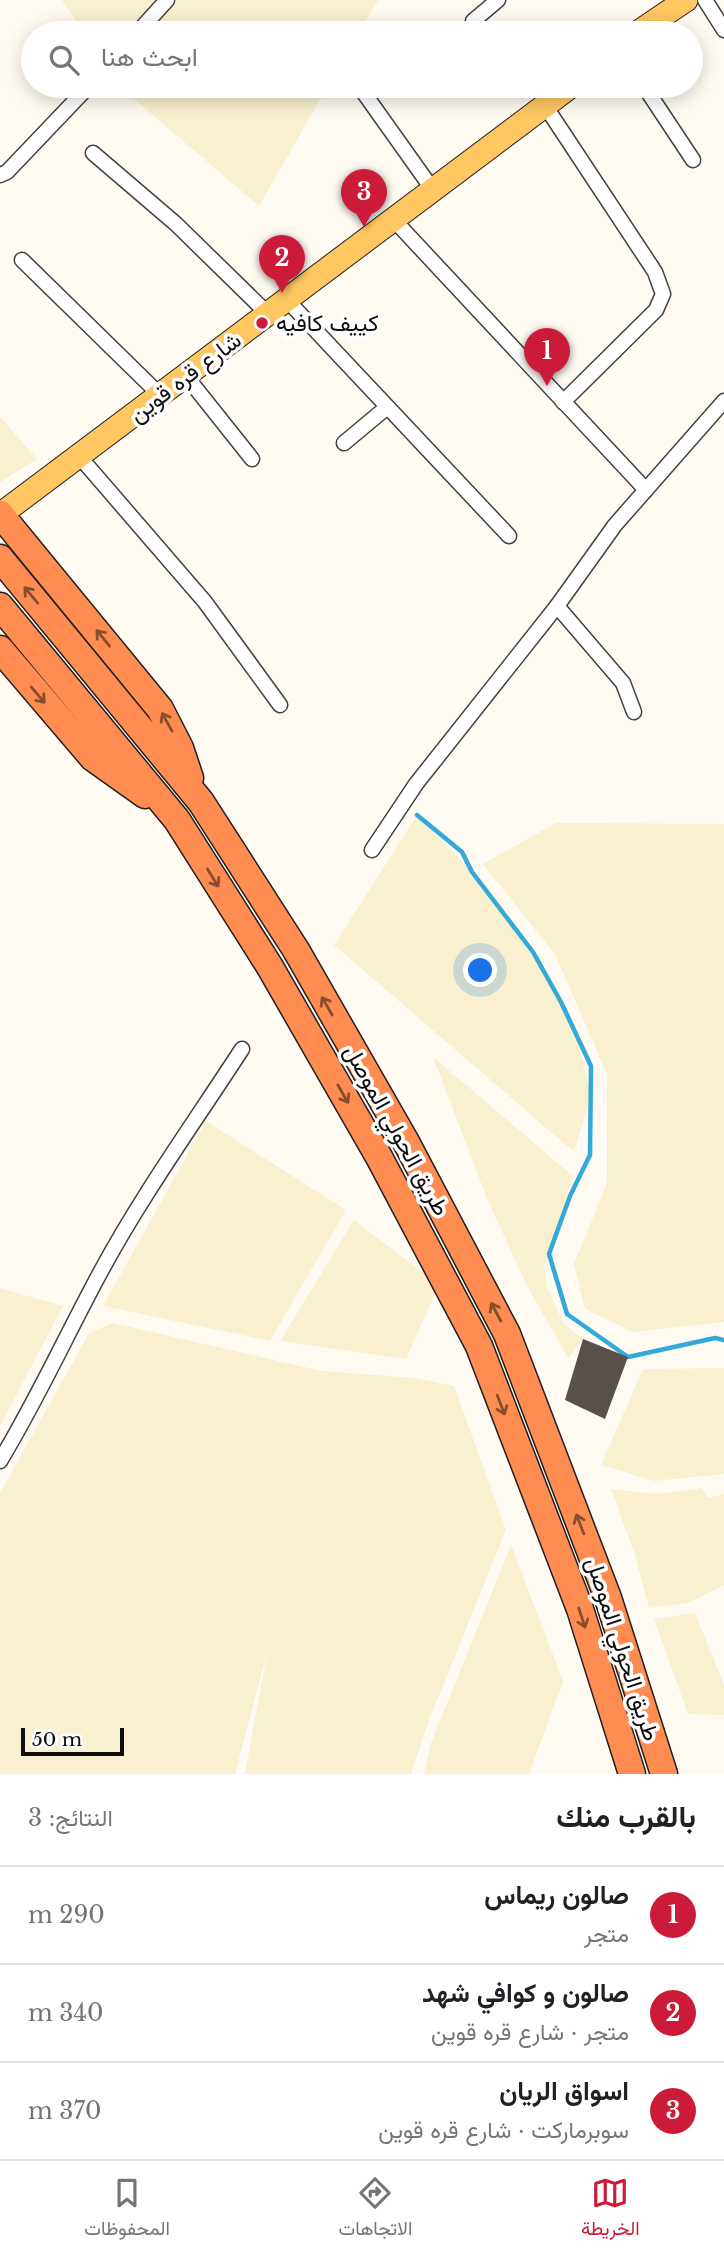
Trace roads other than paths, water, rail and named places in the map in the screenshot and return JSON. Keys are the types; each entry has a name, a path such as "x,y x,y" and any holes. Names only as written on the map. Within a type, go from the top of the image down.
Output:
{"highway":[{"path":"0,515 160,709 201,802"},
{"name":"طريق الحولي الموصل","path":"0,558 201,802 296,950 406,1142 507,1334 608,1598 664,1774"},
{"name":"طريق الحولي الموصل","path":"0,606 177,820 270,967 366,1133 479,1346 580,1609 632,1774"},
{"path":"0,649 93,758 177,820"}],"main road":[{"path":"655,21 686,0"},
{"name":"شارع قره قوين","path":"0,515 557,98"}],"street":[{"path":"148,21 167,0"},
{"path":"473,21 498,0"},
{"path":"705,0 724,30"},
{"path":"0,175 7,172 78,98"},
{"path":"368,98 433,190"},
{"path":"652,98 693,160"},
{"path":"547,107 655,272 663,294 656,310 563,402"},
{"path":"93,153 176,224 268,314"},
{"path":"394,220 646,491"},
{"path":"22,260 160,395"},
{"path":"287,300 509,536"},
{"path":"186,376 252,459"},
{"path":"372,850 416,784 557,606 615,525 724,401"},
{"path":"344,443 386,408"},
{"path":"79,456 205,602 280,705"},
{"path":"557,606 623,683 634,712"},
{"path":"0,1461 29,1413 100,1273 169,1158 242,1049"}],"waterway":[{"path":"417,815 462,852 472,872 533,952 561,1002 591,1066 590,1155 570,1196 549,1254 567,1314 628,1357 715,1338 724,1340"}],"place":[{"name":"اسواق الريان","path":"364,227"},
{"name":"صالون و كوافي شهد","path":"282,293"},
{"name":"كييف كافيه","path":"262,323"},
{"name":"صالون ريماس","path":"547,386"}]}
